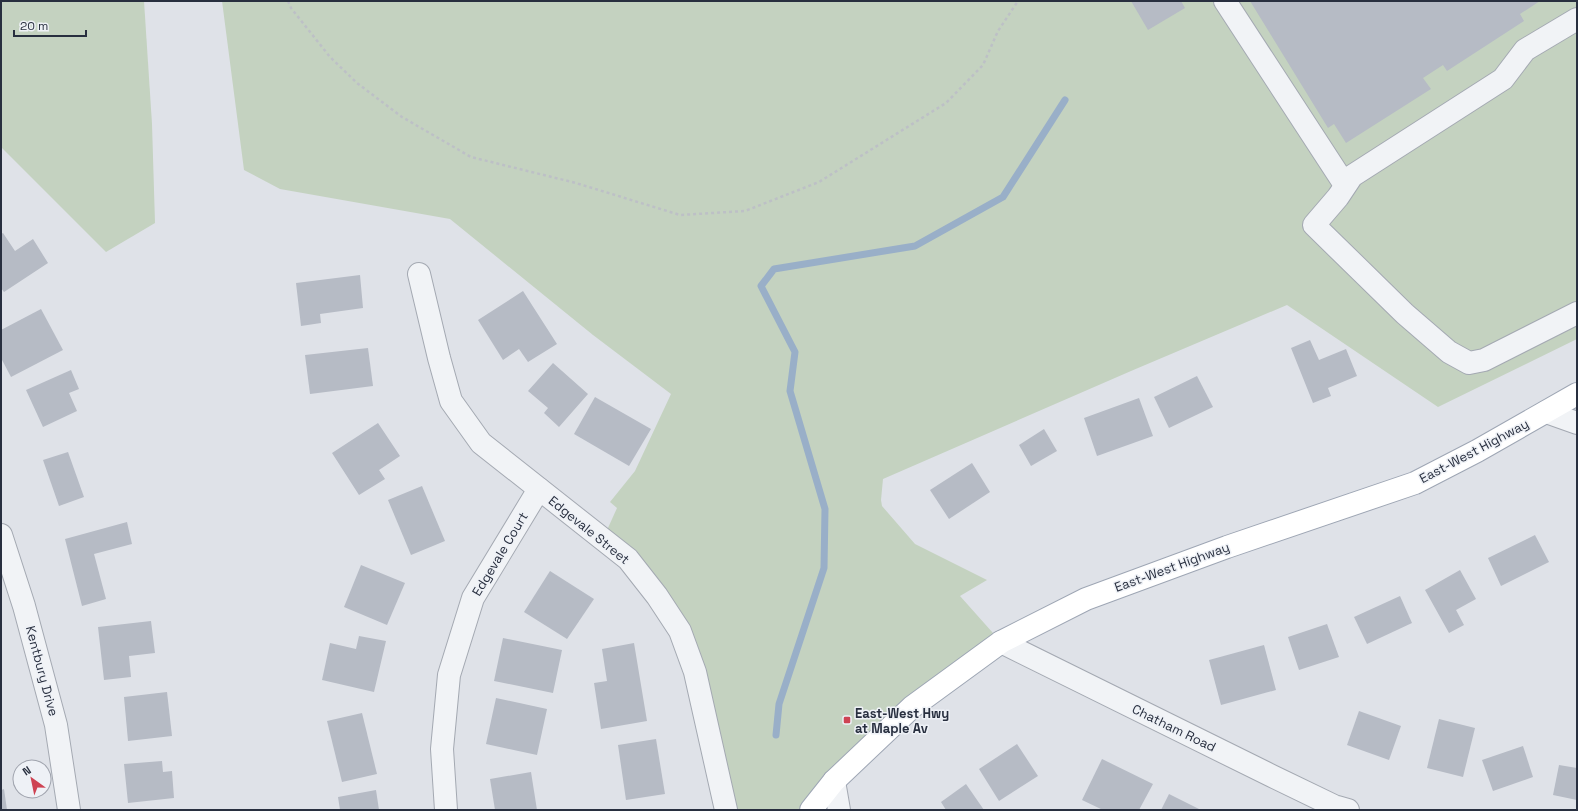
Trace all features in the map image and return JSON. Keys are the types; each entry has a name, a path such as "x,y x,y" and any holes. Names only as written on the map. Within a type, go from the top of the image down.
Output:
{"main road":[{"name":"East-West Highway","path":"811,810 834,781 912,707 1001,642 1086,599 1227,547 1415,482 1477,451 1577,394"}],"street":[{"path":"1225,1 1345,185"},
{"path":"1577,19 1525,50 1503,79 1352,176 1338,197 1314,225 1405,314 1449,352 1469,363 1484,360 1577,313"},
{"name":"Edgevale Street","path":"419,274 451,401 481,443 628,559 657,596 680,631 695,672 726,810"},
{"path":"1546,412 1577,423"},
{"name":"Edgevale Court","path":"446,810 442,749 449,675 473,598 539,489"},
{"name":"Kentbury Drive","path":"1,535 24,606 56,726 69,810"},
{"name":"Chatham Road","path":"1001,642 1337,809"},
{"path":"834,781 839,810"}],"path":[{"path":"288,1 291,8 330,57 357,83 402,117 471,157 576,183 680,215 745,211 819,182 946,103 983,65 998,30 1018,1"}],"green space":[{"path":"1,1 144,1 152,124 155,223 106,252 1,147"},
{"path":"222,1 1577,1 1577,339 1438,407 1287,305 883,479 881,500 882,506 915,544 987,580 960,596 1001,642 811,810 726,810 680,631 603,539 617,508 610,502 635,471 671,394 593,335 450,219 280,189 244,170"}],"building":[{"path":"1131,1 1181,1 1185,8 1148,30"},
{"path":"1250,1 1540,1 1520,14 1524,21 1447,71 1443,65 1423,78 1431,89 1346,143 1334,124 1328,128"},
{"path":"3,233 15,251 33,239 48,263 4,292 1,288 1,234"},
{"path":"360,275 363,308 320,314 321,323 301,326 296,283"},
{"path":"523,291 557,344 528,362 519,349 503,360 478,320"},
{"path":"41,309 63,350 11,377 1,358 1,330"},
{"path":"1310,340 1319,360 1346,349 1357,376 1328,388 1331,396 1313,403 1291,348"},
{"path":"368,348 373,386 310,394 305,355"},
{"path":"553,363 588,394 559,427 544,413 548,408 528,391"},
{"path":"71,370 79,389 69,393 77,411 43,427 26,390"},
{"path":"1197,376 1213,407 1169,428 1154,397"},
{"path":"595,397 651,429 629,466 574,434"},
{"path":"1139,398 1153,436 1097,456 1084,418"},
{"path":"378,423 400,456 379,470 385,479 359,495 332,453"},
{"path":"1044,429 1057,451 1031,466 1019,445"},
{"path":"68,452 84,497 59,506 43,460"},
{"path":"972,463 990,492 949,519 930,490"},
{"path":"422,486 445,541 411,555 388,500"},
{"path":"127,522 132,544 94,554 106,599 82,606 65,539"},
{"path":"1535,535 1549,562 1501,586 1488,558"},
{"path":"361,565 405,583 387,625 344,607"},
{"path":"1460,570 1476,599 1456,610 1464,625 1449,633 1425,590"},
{"path":"550,571 594,599 567,639 524,612"},
{"path":"1400,596 1412,623 1367,644 1354,617"},
{"path":"151,621 155,653 129,656 131,677 104,680 98,627"},
{"path":"1327,624 1339,657 1299,670 1288,637"},
{"path":"359,636 386,641 374,692 322,680 330,643 356,649"},
{"path":"503,638 562,650 553,693 494,681"},
{"path":"634,643 647,721 601,729 594,683 607,681 602,649"},
{"path":"1264,645 1276,690 1221,705 1209,660"},
{"path":"167,692 172,736 128,741 124,697"},
{"path":"496,698 547,709 537,755 486,744"},
{"path":"1359,711 1401,726 1389,760 1347,745"},
{"path":"362,713 377,774 342,782 327,721"},
{"path":"1439,719 1475,728 1463,777 1427,768"},
{"path":"656,739 665,794 626,800 618,745"},
{"path":"1017,744 1038,776 999,801 979,769"},
{"path":"1523,746 1533,777 1493,791 1482,760"},
{"path":"1102,759 1153,784 1139,810 1103,810 1082,800"},
{"path":"162,761 163,772 172,771 174,798 128,803 124,764"},
{"path":"1559,765 1577,768 1577,800 1553,795"},
{"path":"531,772 537,810 495,810 490,779"},
{"path":"966,784 984,810 946,810 941,802"},
{"path":"4,789 7,810 1,810 1,790"},
{"path":"376,790 379,810 340,810 338,797"},
{"path":"1169,794 1199,809 1161,810"}],"waterway":[{"path":"776,735 779,704 824,568 825,509 790,391 795,352 761,286 774,269 915,246 1003,197 1065,100"}],"place":[{"name":"East-West Hwy at Maple Av","path":"847,720"}]}
